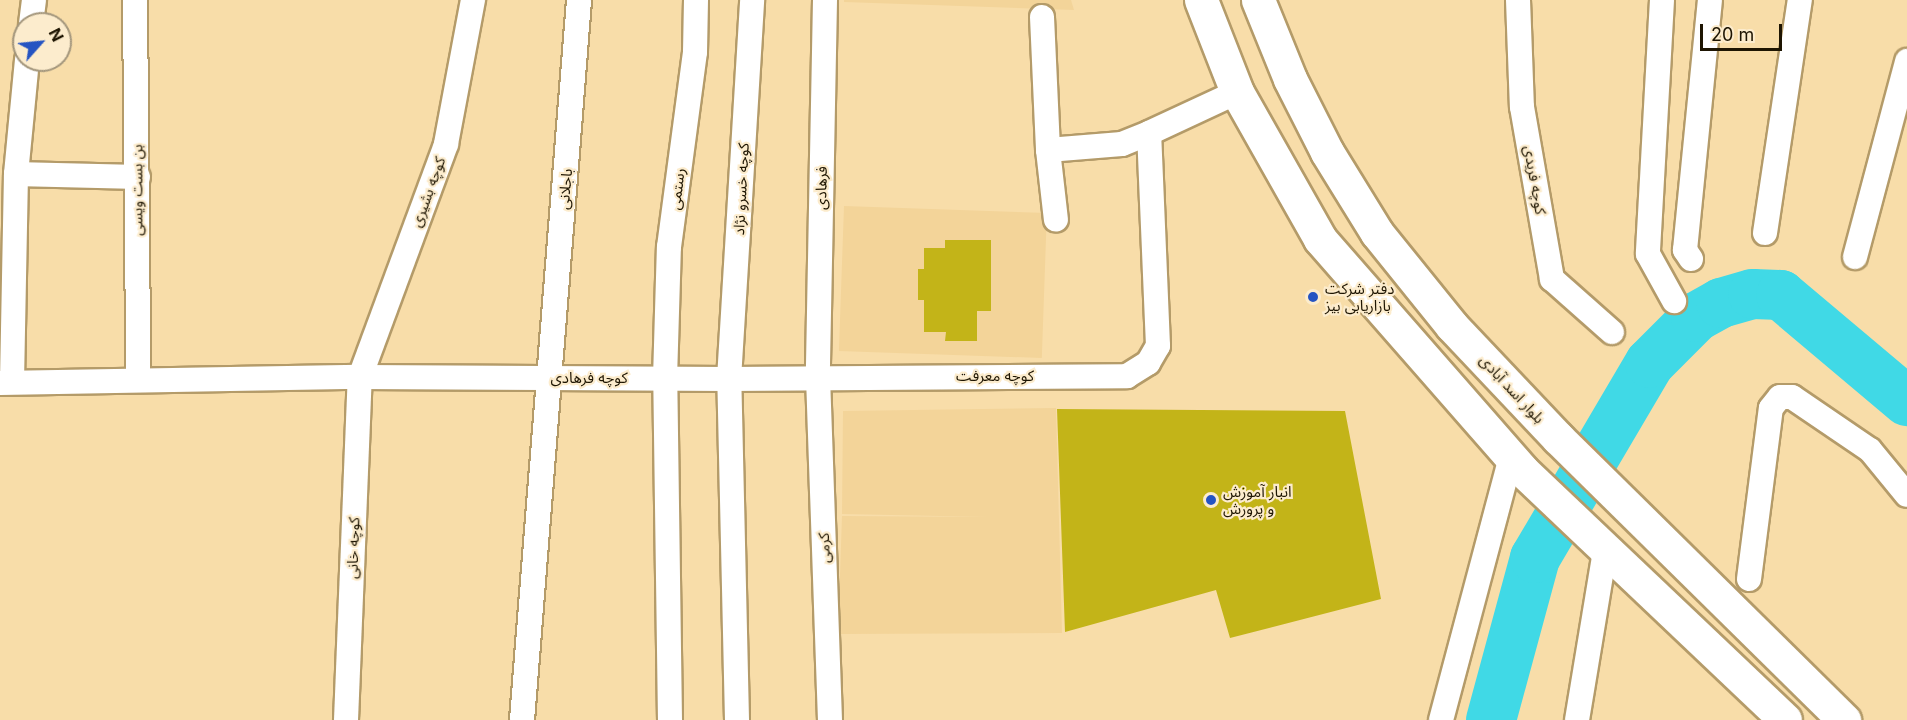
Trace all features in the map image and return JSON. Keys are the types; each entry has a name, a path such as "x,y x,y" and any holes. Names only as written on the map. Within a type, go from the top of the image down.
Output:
{"main road":[{"path":"1201,0 1237,92 1320,239 1517,464 1599,546 1785,720"},
{"name":"بلوار اسد آبادی","path":"1258,0 1290,79 1311,121 1377,233 1452,326 1558,438 1844,720"}],"street":[{"name":"بن بست ویسی","path":"135,0 138,380"},
{"name":"کوچه بشیری","path":"360,377 446,144 473,0"},
{"name":"باجلانی","path":"522,720 579,0"},
{"name":"رستمی","path":"670,720 665,379 669,247 695,52 696,0"},
{"name":"کوچه خسرو نژاد","path":"737,720 729,379 752,0"},
{"name":"فرهادی","path":"818,377 825,0"},
{"name":"کوچه فریدی","path":"1518,0 1522,107 1552,279 1612,333"},
{"path":"1662,0 1648,254 1674,301"},
{"path":"1691,259 1685,250 1710,0"},
{"path":"1765,233 1800,0"},
{"path":"1042,17 1048,150 1056,220"},
{"path":"1855,257 1907,61"},
{"path":"6,383 16,174 26,72"},
{"path":"1048,150 1122,144 1237,92"},
{"name":"کوچه معرفت","path":"818,377 1127,376 1148,363 1158,346 1149,133"},
{"path":"16,174 138,177"},
{"name":"کوچه فرهادی","path":"6,383 360,377 729,379 818,377"},
{"name":"کوچه خانی","path":"346,720 360,377"},
{"name":"کرمی","path":"818,377 830,720"},
{"path":"1749,579 1771,408 1780,397 1792,397 1870,450 1907,495"},
{"path":"1441,720 1517,464"},
{"path":"1577,720 1599,546"}],"shaded area":[{"path":"844,0 1071,0 1074,10 844,2"},
{"path":"844,206 1047,213 1042,358 839,351"},
{"path":"1056,408 1062,633 838,634 842,516 989,517 842,514 843,411"}],"building":[{"path":"945,240 991,240 991,311 977,311 977,341 945,341 946,332 924,332 924,300 918,300 918,269 924,269 924,248 945,248"},
{"name":"انبار آموزش و پرورش","path":"1057,409 1345,411 1381,599 1230,638 1216,590 1065,632"}],"waterway":[{"path":"1491,720 1535,558 1650,363 1696,317 1721,303 1753,294 1781,295 1907,401"}],"place":[{"name":"دفتر شرکت بازاریابی بیز","path":"1313,297"},
{"name":"انبار آموزش و پرورش","path":"1211,500"}]}
